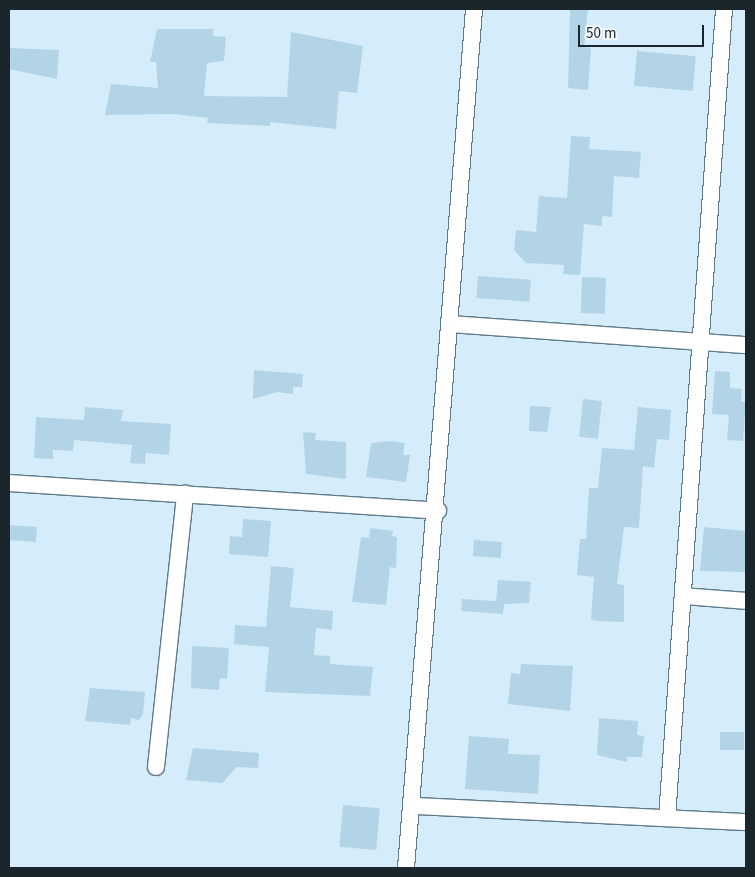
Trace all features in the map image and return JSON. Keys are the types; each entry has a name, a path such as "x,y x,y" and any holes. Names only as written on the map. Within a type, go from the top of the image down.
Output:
{"street":[{"path":"406,868 414,806 438,511 474,9"},
{"path":"667,818 724,9"},
{"path":"450,324 746,345"},
{"path":"9,483 438,511"},
{"path":"156,767 185,494"},
{"path":"682,596 746,601"},
{"path":"414,806 746,822"}],"building":[{"path":"570,9 588,9 584,47 591,48 588,90 568,88"},
{"path":"157,29 213,29 213,36 226,37 224,61 207,63 204,96 287,97 291,32 363,46 357,93 339,91 336,129 270,122 270,126 207,123 208,118 174,114 105,115 111,84 158,88 156,62 150,62"},
{"path":"9,48 59,50 57,79 9,69"},
{"path":"637,51 696,56 693,91 634,86"},
{"path":"571,136 590,137 589,149 641,152 639,178 614,176 612,217 602,216 602,226 584,224 580,275 563,274 564,265 526,263 514,250 516,230 536,232 539,196 567,198"},
{"path":"478,276 531,280 529,302 476,298"},
{"path":"582,277 606,278 605,314 581,313"},
{"path":"254,370 303,374 302,387 293,387 293,394 277,392 253,399"},
{"path":"715,371 730,372 730,388 742,389 741,402 746,402 743,441 727,440 729,415 712,414"},
{"path":"583,399 602,401 598,439 579,437"},
{"path":"530,406 551,407 547,432 529,431"},
{"path":"85,407 123,410 121,421 171,424 169,455 146,453 145,464 130,463 132,445 74,440 73,451 53,450 53,459 34,458 36,417 84,420"},
{"path":"638,407 671,410 669,440 657,439 654,468 643,466 639,528 624,527 617,584 624,585 624,622 596,621 591,619 594,577 577,575 580,539 586,539 589,488 598,488 602,448 634,450"},
{"path":"303,432 316,433 315,440 346,442 346,479 306,474"},
{"path":"389,441 405,443 403,455 410,455 406,482 366,477 371,443"},
{"path":"243,519 271,521 268,557 229,554 230,536 242,537"},
{"path":"9,525 37,527 36,542 9,540"},
{"path":"704,527 746,531 746,572 700,571"},
{"path":"370,528 393,531 392,536 397,537 396,568 390,567 386,605 352,602 361,537 369,538"},
{"path":"474,540 502,542 501,558 473,556"},
{"path":"271,566 294,568 290,607 333,611 332,630 316,628 314,655 330,656 330,664 373,667 370,696 265,692 269,647 234,644 235,625 266,627"},
{"path":"498,580 531,582 529,603 504,604 503,614 461,611 462,599 496,601"},
{"path":"192,646 229,648 227,679 220,678 219,690 191,688"},
{"path":"521,664 573,666 570,711 508,704 511,673 520,674"},
{"path":"90,688 145,692 143,714 139,720 131,718 130,725 85,721"},
{"path":"599,718 638,721 637,735 644,736 642,757 627,757 627,762 597,755"},
{"path":"720,732 744,732 744,750 720,750"},
{"path":"469,736 509,739 508,754 540,755 538,794 465,789"},
{"path":"193,748 259,753 258,768 237,767 222,783 186,780"},
{"path":"343,805 380,808 376,850 339,847"}]}
